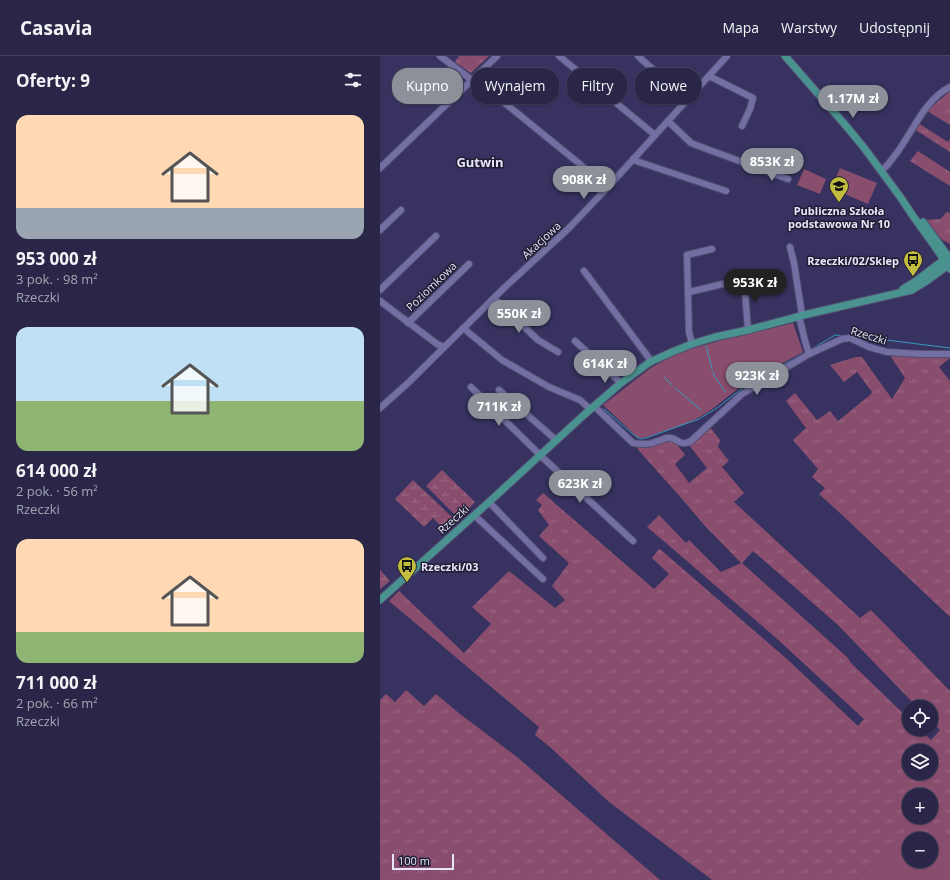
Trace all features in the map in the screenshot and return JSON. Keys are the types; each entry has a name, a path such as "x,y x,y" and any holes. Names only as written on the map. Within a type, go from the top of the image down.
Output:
{"main road":[{"path":"785,56 847,126 948,261"},
{"name":"Rzeczki","path":"380,600 592,408 621,383 650,362 692,344 716,337 898,292 948,261"}],"street":[{"path":"440,56 471,78"},
{"path":"484,68 497,56"},
{"path":"559,56 655,135"},
{"path":"638,56 651,68"},
{"name":"Akacjowa","path":"701,84 727,56"},
{"path":"708,76 753,98 750,109 742,126"},
{"path":"380,168 471,81"},
{"path":"882,171 900,148 929,104 950,87"},
{"path":"504,104 608,187"},
{"name":"Akacjowa","path":"380,408 408,383 494,298 568,229 683,104"},
{"path":"668,121 691,143 788,178"},
{"path":"633,159 726,191"},
{"path":"380,230 401,210"},
{"path":"380,290 436,236"},
{"path":"790,248 794,263 801,316 809,354"},
{"path":"692,344 689,332 687,255 712,249"},
{"name":"Poziomkowa","path":"408,323 469,264"},
{"path":"584,270 649,358 650,362"},
{"path":"689,292 744,279 748,330"},
{"path":"494,298 538,340 558,352"},
{"path":"380,301 437,344 444,347"},
{"name":"Rzeczki","path":"463,328 502,360 549,387 580,400 592,408 633,443 642,444 651,444 669,438 681,444 691,441 742,394 809,354 842,339 850,338 869,347 887,352 950,354"},
{"path":"575,340 621,383"},
{"path":"471,387 540,455 633,540"},
{"path":"500,390 556,440"},
{"path":"489,502 543,558"},
{"path":"474,515 543,579"}],"green space":[{"path":"459,56 489,56 476,68 471,68 471,73 455,62"},
{"path":"950,91 950,125 927,111"},
{"path":"918,123 948,142 950,139 950,152 914,129"},
{"path":"918,151 950,172 950,186 910,161"},
{"path":"840,168 877,183 868,204 831,188"},
{"path":"804,169 826,179 820,194 797,185"},
{"path":"947,212 950,213 950,244 941,239 923,220 940,219"},
{"path":"793,323 803,352 745,384 698,418 677,427 641,438 637,437 603,405 652,367 673,356 687,350 722,340"},
{"path":"892,355 950,356 950,358 939,367 950,381 950,617 819,494 825,488 812,477 818,469 793,440 806,428 786,401 795,393 817,420 830,411 838,421 872,392 857,372 844,382 830,365 856,357 862,357 892,399 905,378 891,357"},
{"path":"710,427 720,440 718,447 729,461 722,467 744,493 734,502 860,618 871,610 950,691 950,838 936,828 928,832 902,832 902,846 883,855 863,873 858,880 712,880 609,802 535,735 539,727 389,601 399,591 464,653 491,624 472,607 509,571 555,608 565,600 552,586 569,563 539,536 549,525 538,510 542,505 536,500 543,493 654,589 669,574 652,558 659,549 661,550 788,660 858,726 864,719 775,637 647,527 659,515 686,543 689,540 721,572 741,563 705,526 633,443 670,440 675,442 685,455 675,464 689,483 707,468 689,445","holes":["753,551 838,625 910,700 938,700 938,728 940,730 938,736 935,736 931,740 927,736 902,736 902,712 851,663 847,657 742,563"]},
{"path":"442,470 475,502 459,519 426,486"},
{"path":"413,480 455,520 445,530 433,518 424,527 395,499"},
{"path":"380,570 390,581 380,589"},
{"path":"406,690 424,706 436,694 517,757 660,880 380,880 380,700 386,694 395,702"},
{"path":"936,828 950,838 950,880 858,880 863,873 883,855 902,845 902,868 938,868 938,832 927,832"}],"waterway":[{"path":"810,350 835,335 847,336"},
{"path":"854,336 950,348"},
{"path":"706,346 712,369"},
{"path":"604,409 635,436 641,439 646,438 699,419 717,408 745,386 804,353"},
{"path":"713,372 725,392"},
{"path":"664,377 672,385"},
{"path":"675,388 701,410"}],"place":[{"name":"Publiczna Szkoła podstawowa Nr 10","path":"839,203"},
{"name":"Rzeczki/02/Sklep","path":"913,277"},
{"name":"Rzeczki/03","path":"407,583"}],"district":[{"name":"Gutwin","path":"480,162"}]}
